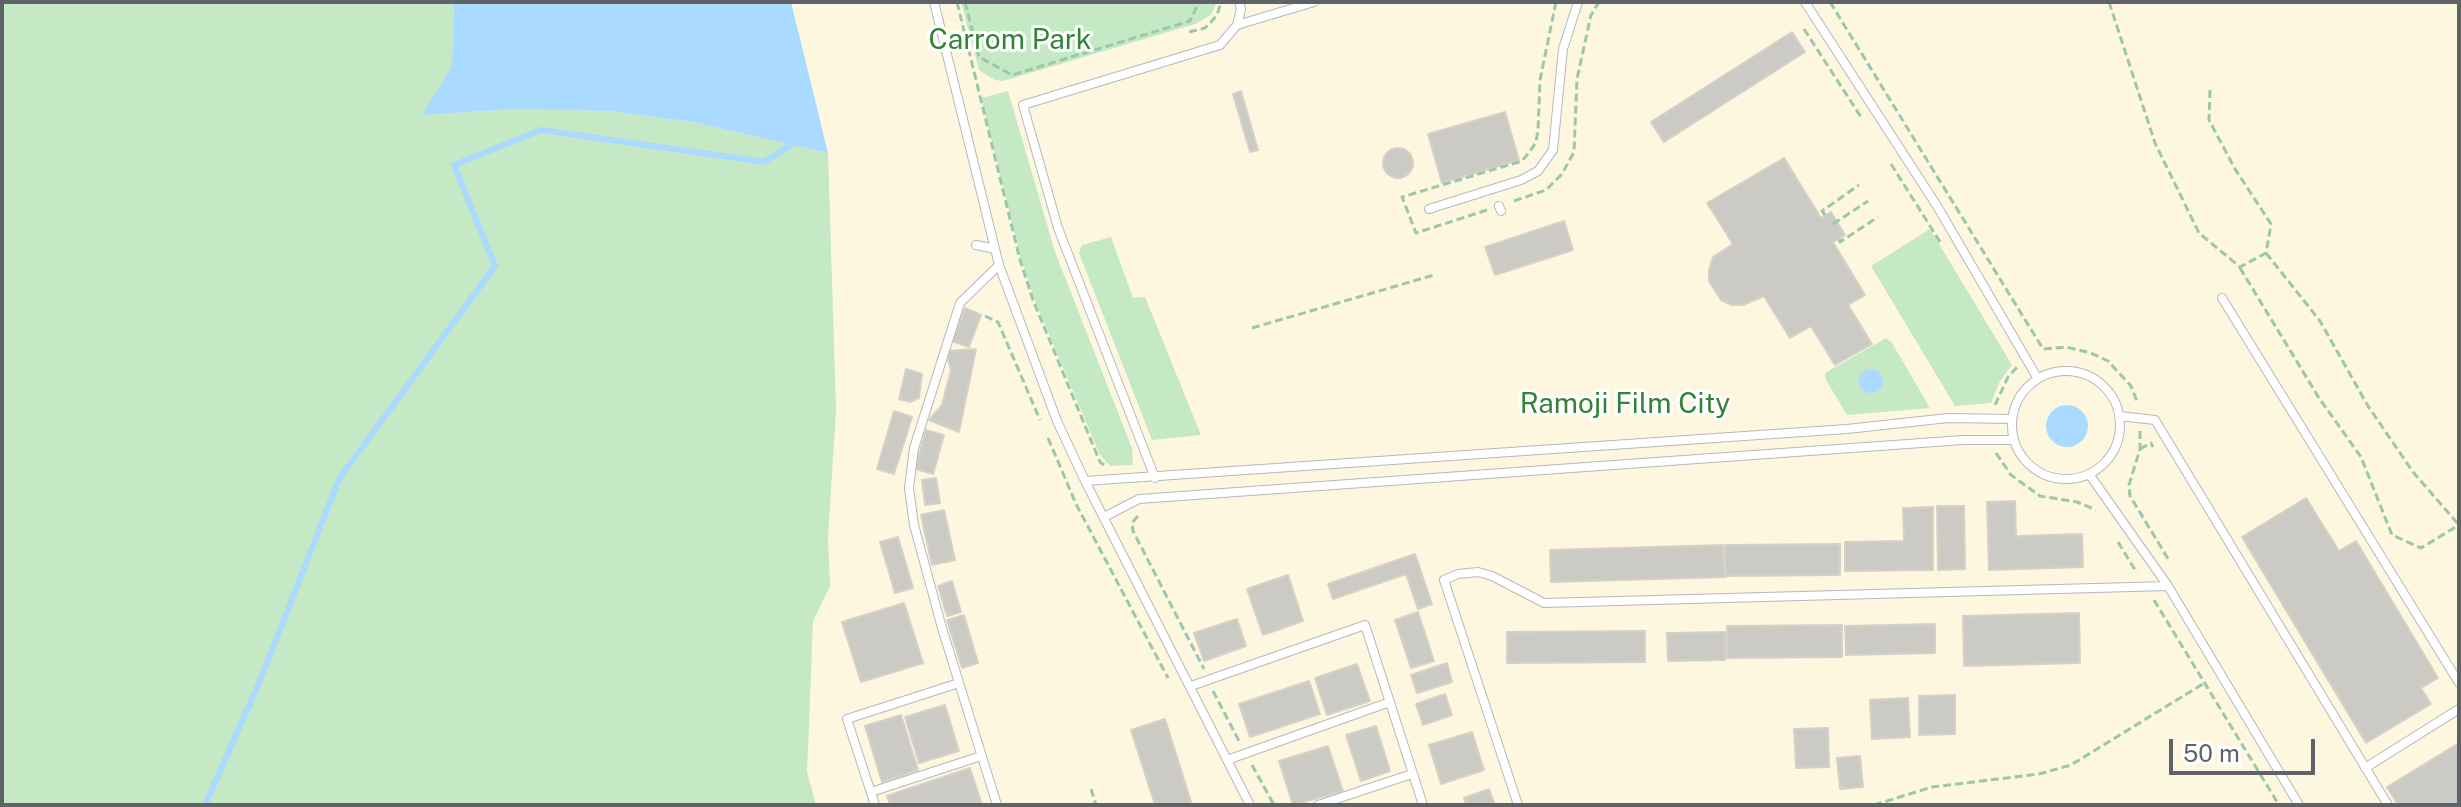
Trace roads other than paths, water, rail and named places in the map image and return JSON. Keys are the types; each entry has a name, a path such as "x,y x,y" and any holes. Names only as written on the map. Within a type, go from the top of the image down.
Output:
{"lane":[{"path":"934,2 999,265 1057,421 1250,805"},
{"path":"1155,478 1058,228 1023,105 1220,45 1237,25 1241,9 1239,2"},
{"path":"1237,25 1314,2"},
{"path":"1429,209 1521,180 1538,171 1553,150 1563,49 1578,2"},
{"path":"1805,2 1937,206 2038,379"},
{"path":"976,245 995,249"},
{"path":"997,805 914,525 909,488 914,448 960,303 999,265"},
{"path":"2222,298 2459,683"},
{"path":"2072,372 2089,377 2103,386 2119,416 2119,433 2114,450 2104,464 2089,474 2061,479 2047,476 2034,470 2024,460 2014,440 2012,419 2020,396 2038,379 2054,373 2072,372"},
{"path":"2119,416 2155,420 2388,805"},
{"path":"1085,481 1831,430 1948,418 2012,419"},
{"path":"1104,517 1139,499 1963,440 2014,440"},
{"path":"2089,474 2168,586 2299,805"},
{"path":"1518,805 1444,580 1458,574 1478,572 1492,576 1544,603 2168,586"},
{"path":"1191,686 1365,625 1423,805"},
{"path":"875,805 847,719 959,683"},
{"path":"1227,760 1390,702"},
{"path":"2365,768 2459,709"},
{"path":"871,792 981,756"},
{"path":"1318,805 1412,774"}],"water":[{"path":"454,2 791,2 828,153 693,122 610,111 516,109 422,115 452,66"},
{"path":"1871,369 1880,372 1883,381 1880,390 1871,393 1862,390 1859,381 1862,372"},
{"path":"2067,405 2082,411 2088,426 2082,441 2067,447 2052,441 2046,426 2052,411"}],"waterway":[{"path":"205,805 259,683 339,479 495,266 454,165 541,130 764,162 792,144 790,137"}],"park label":[{"name":"Carrom Park","path":"1010,40"},
{"name":"Ramoji Film City","path":"1625,404"}]}
